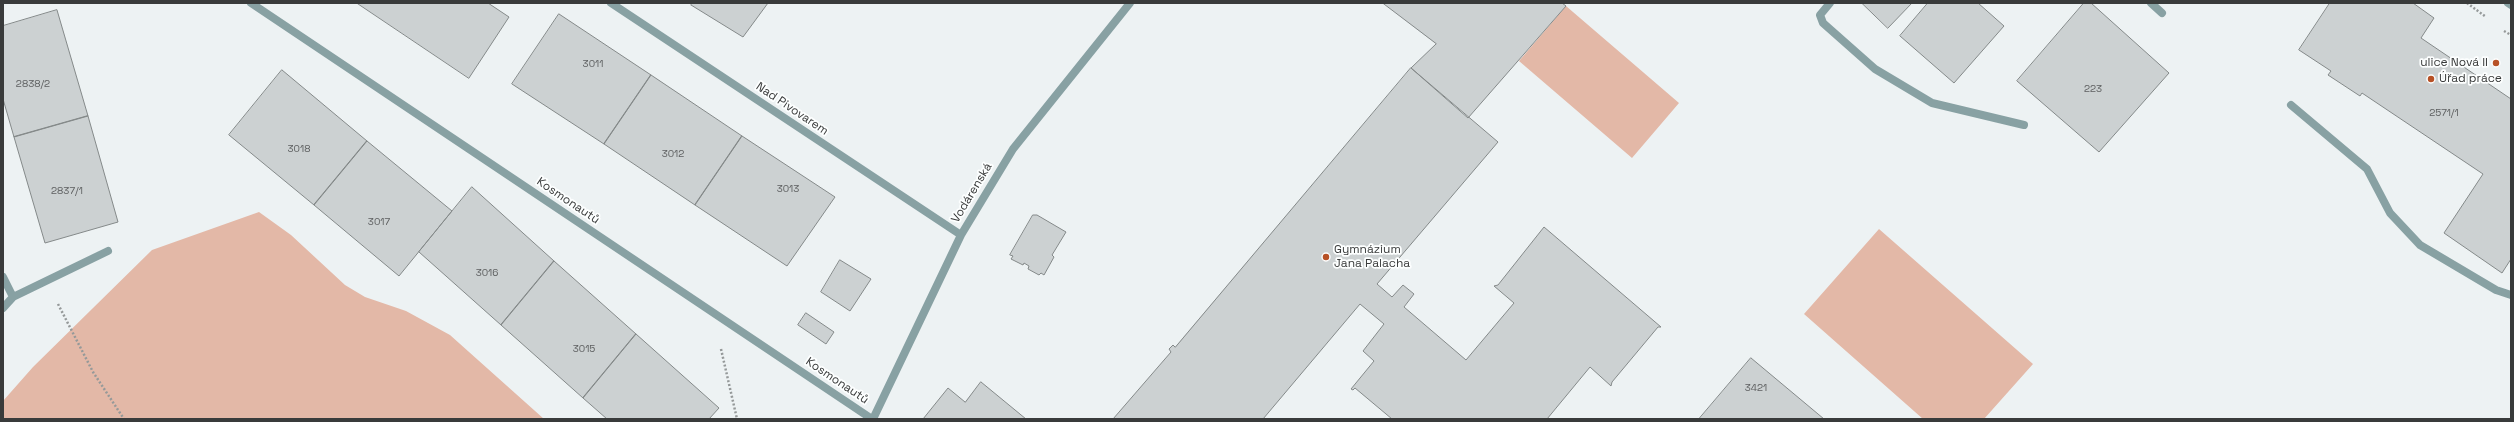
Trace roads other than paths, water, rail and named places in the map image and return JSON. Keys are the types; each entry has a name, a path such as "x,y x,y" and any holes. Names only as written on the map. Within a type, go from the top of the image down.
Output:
{"street":[{"name":"Kosmonautů","path":"251,3 872,419"},
{"name":"Nad Pivovarem","path":"611,3 961,235"},
{"name":"Vodárenská","path":"872,419 961,235 1013,149 1130,3"},
{"path":"1830,3 1820,15 1823,23 1875,69 1932,102 2024,125"},
{"path":"2150,3 2162,13"},
{"path":"2290,105 2367,168 2390,213 2420,245 2496,290 2511,294"},
{"path":"3,308 13,297 108,251"},
{"path":"3,277 13,297"}],"place":[{"name":"ulice Nová II","path":"2496,63"},
{"name":"Úřad práce","path":"2431,79"},
{"name":"Gymnázium Jana Palacha","path":"1326,257"}]}
